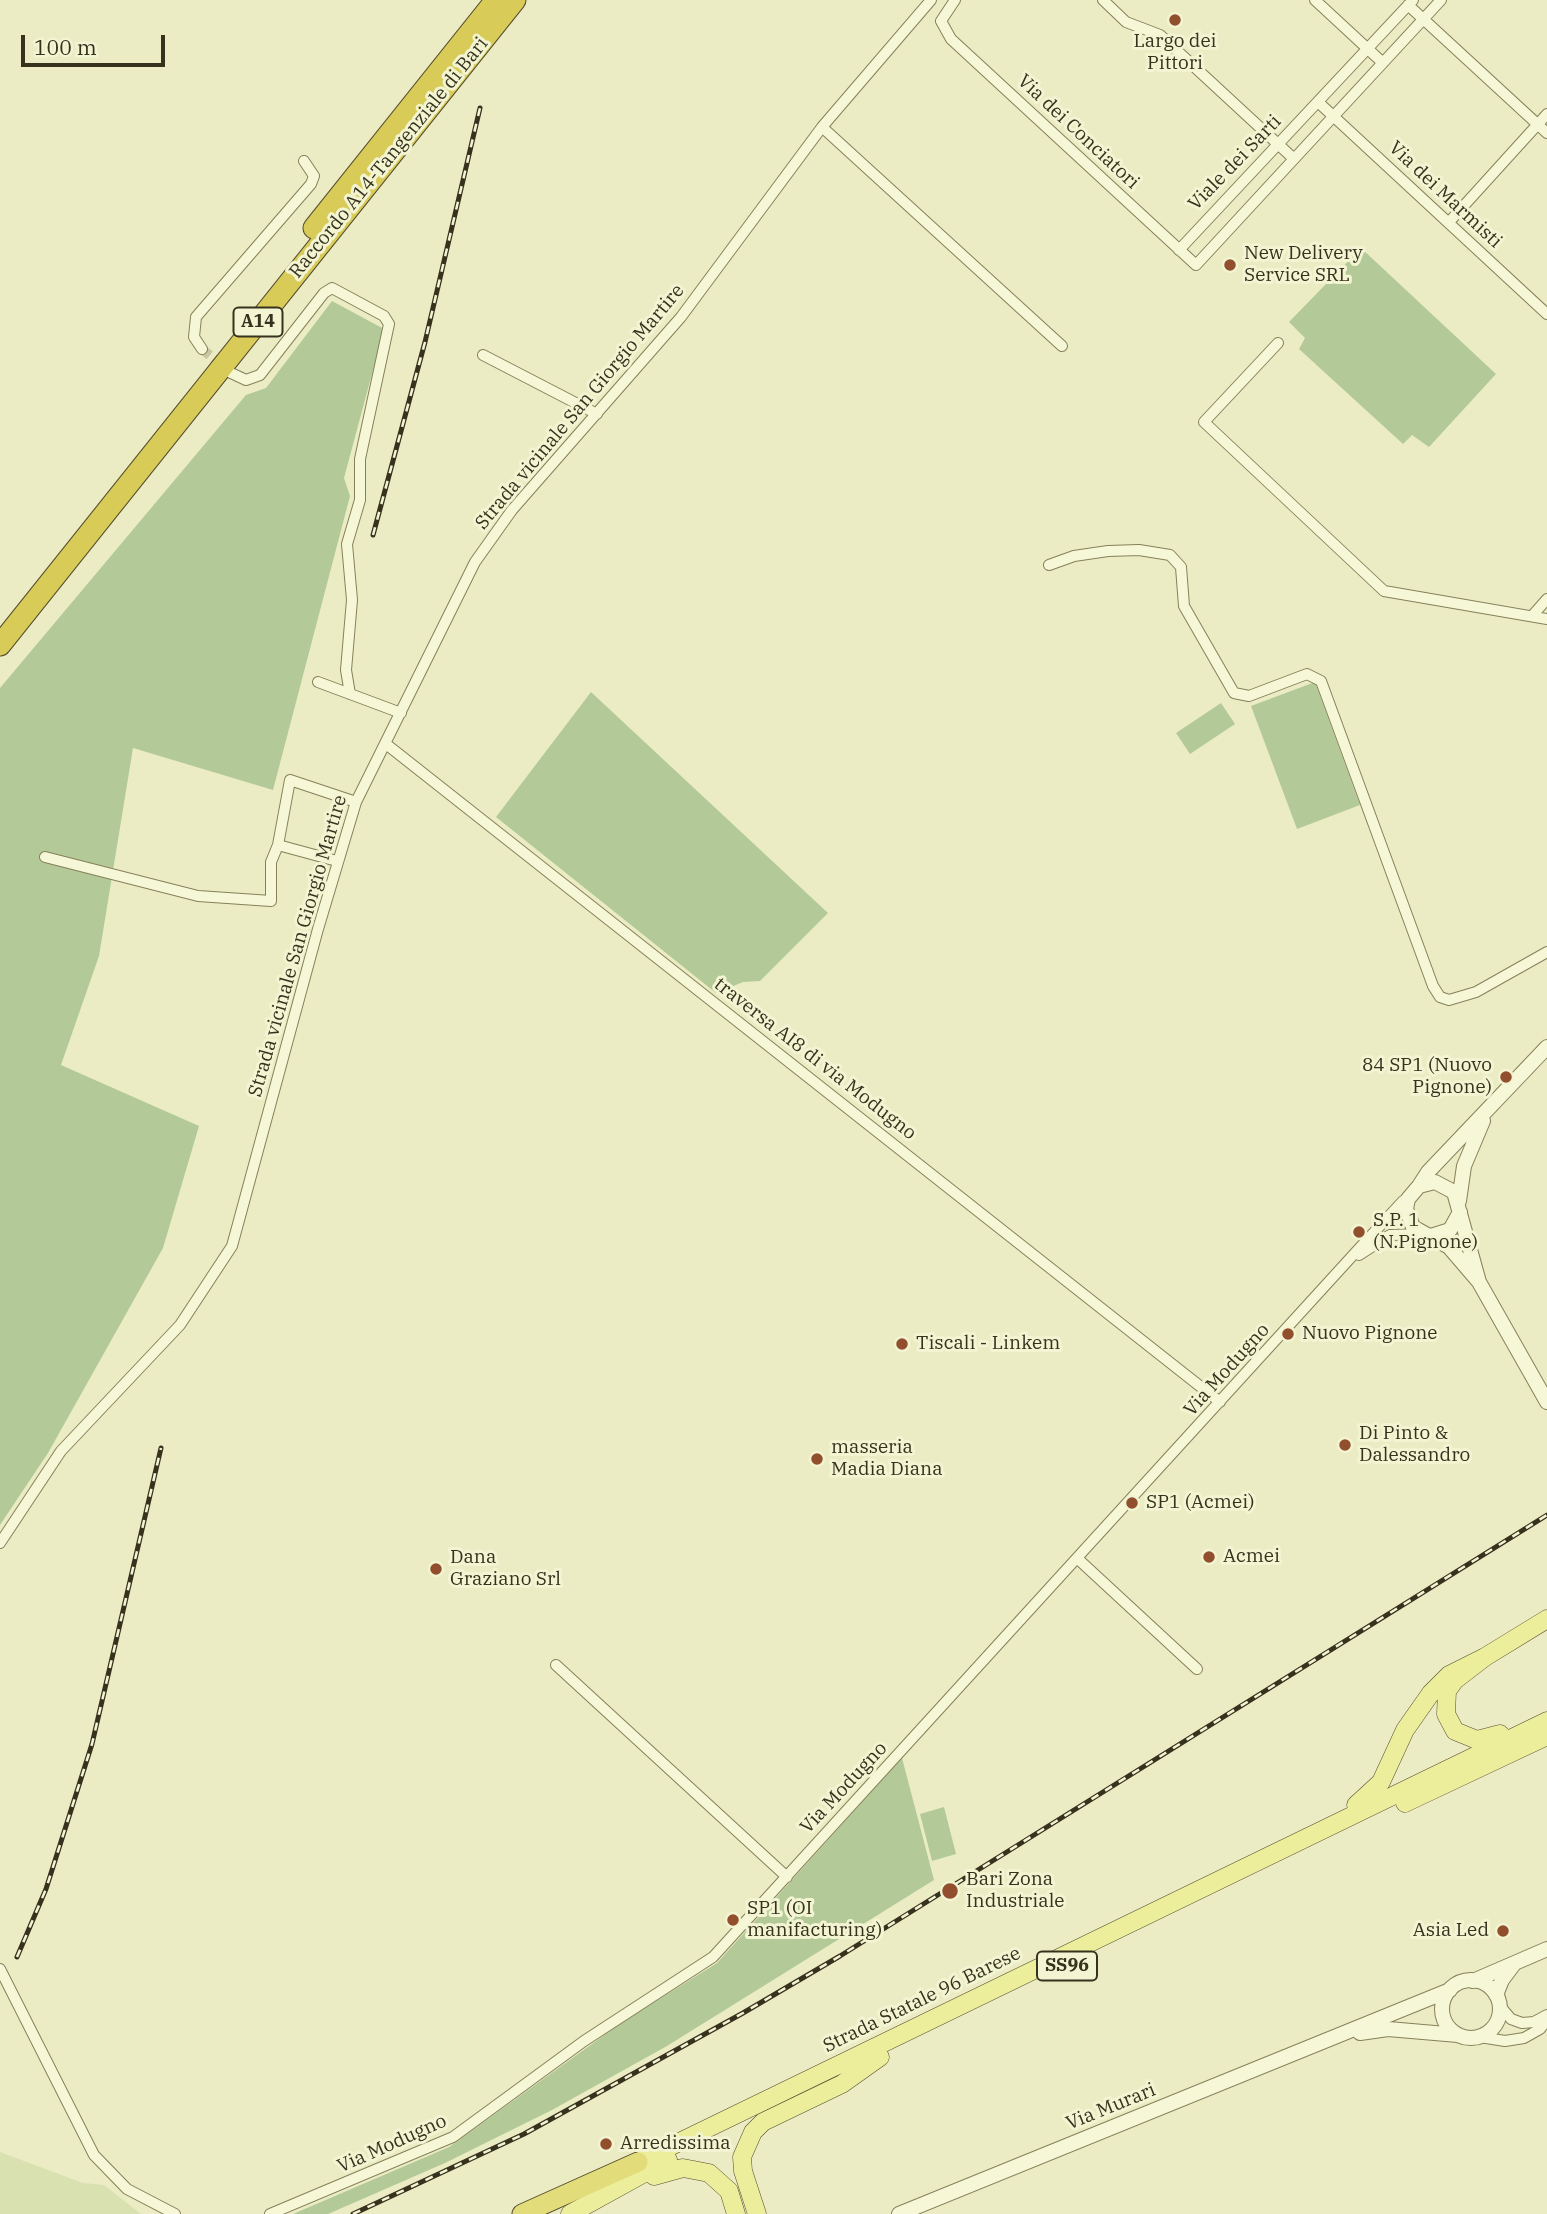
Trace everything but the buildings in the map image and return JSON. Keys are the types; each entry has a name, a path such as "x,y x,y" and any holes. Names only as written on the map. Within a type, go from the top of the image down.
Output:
{"highway":[{"name":"Raccordo A14-Tangenziale di Bari","path":"0,622 496,0"},
{"name":"Raccordo A14-Tangenziale di Bari","path":"0,645 515,0"},
{"path":"522,2214 638,2162"}],"main road":[{"path":"1278,1851 1295,1835 1370,1794 1384,1776 1411,1719 1431,1693 1450,1675 1547,1619"},
{"path":"1485,1657 1455,1680 1447,1691 1446,1714 1455,1731 1471,1740 1489,1739 1547,1712"},
{"name":"Strada Statale 96 Barese","path":"547,2214 638,2162 1547,1721"},
{"name":"Strada Statale 96 Barese","path":"570,2214 692,2148 1547,1735"},
{"path":"756,2214 743,2171 742,2157 753,2132 764,2122 842,2084 880,2057"},
{"path":"589,2202 658,2174 683,2168 696,2169 709,2173 729,2191 736,2214"}],"street":[{"name":"Strada vicinale San Giorgio Martire","path":"0,1543 61,1451 180,1325 232,1246 337,861 356,802 459,592 495,532 681,317 822,127 931,0"},
{"name":"Via dei Conciatori","path":"955,0 941,21 951,39 1196,265"},
{"path":"1103,0 1126,22 1160,35 1293,158"},
{"path":"1315,0 1383,63"},
{"name":"Viale dei Sarti","path":"1196,265 1441,0"},
{"path":"1410,3 1423,19 1547,133"},
{"name":"Viale dei Sarti","path":"1179,250 1410,3"},
{"name":"Via dei Marmisti","path":"1318,102 1450,221 1547,314"},
{"path":"1450,221 1547,114"},
{"path":"822,127 1062,346"},
{"path":"202,349 194,337 196,317 312,184 314,176 304,161"},
{"path":"231,373 246,380 260,375 324,293 332,288 384,316 389,324 360,459 360,500 347,544 352,600 346,670 350,694"},
{"path":"1278,343 1204,422 1384,591 1547,619"},
{"path":"483,355 597,414"},
{"path":"1049,565 1074,556 1108,551 1170,555 1181,568 1184,606 1234,693 1249,696 1307,674 1321,681 1433,986 1440,997 1449,1000 1476,992 1547,952"},
{"path":"1532,616 1547,599"},
{"path":"318,682 401,713"},
{"name":"traversa AI8 di via Modugno","path":"386,744 1220,1402"},
{"path":"45,858 198,896 271,901 270,869 278,845 290,780 356,802"},
{"path":"278,845 337,861"},
{"path":"1547,1046 1428,1172 1408,1199 1408,1218 1413,1227 1458,1254 1479,1282 1547,1402"},
{"path":"1427,1235 1450,1230 1460,1207 1469,1147 1491,1108"},
{"path":"1419,1186 1435,1182 1446,1185 1460,1207 1479,1282"},
{"name":"Via Modugno","path":"271,2214 444,2142 470,2126 584,2041 713,1957 1403,1201 1408,1199"},
{"name":"Via Modugno","path":"1348,1263 1390,1235 1427,1235"},
{"path":"1078,1559 1196,1669"},
{"path":"556,1665 787,1877"},
{"path":"1547,1949 1474,1981 1457,1984 1450,1990 1443,2006 1443,2014 1451,2030 1458,2035 1505,2041 1524,2038 1540,2029 1547,2017"},
{"path":"1480,2037 1496,2025 1502,1980 1514,1964"},
{"path":"0,1969 94,2155 127,2189 175,2214"},
{"path":"1474,1981 1482,1983 1511,2019 1522,2023 1547,2017"},
{"name":"Via Murari","path":"899,2214 1339,2038 1450,1990"},
{"name":"Via Murari","path":"1339,2038 1388,2029 1458,2035"}],"green space":[{"path":"1361,248 1496,374 1429,447 1412,435 1403,444 1299,349 1305,338 1289,322"},
{"path":"332,301 384,329 344,478 350,496 273,790 133,748 99,956 61,1065 199,1126 163,1248 48,1453 0,1525 0,688 246,395 266,388"},
{"path":"1315,682 1360,805 1297,829 1251,706"},
{"path":"591,692 828,913 760,981 743,982 716,993 496,817"},
{"path":"1221,703 1235,724 1190,754 1176,733"},
{"path":"902,1758 934,1880 667,2046 552,2110 445,2163 328,2214 293,2214 449,2147 621,2023 717,1963"},
{"path":"944,1807 956,1854 932,1861 920,1814"},
{"path":"0,2152 83,2183 104,2185 141,2214 0,2214"}],"tunnel":[{"path":"202,349 224,367"}],"railway":[{"path":"373,535 425,342 480,108"},
{"path":"17,1957 46,1889 92,1744 161,1448"},
{"path":"353,2214 524,2134 743,2013 840,1956 1547,1515"}],"place":[{"name":"Largo dei Pittori","path":"1175,20"},
{"name":"New Delivery Service SRL","path":"1230,265"},
{"name":"84 SP1 (Nuovo Pignone)","path":"1506,1077"},
{"name":"S.P. 1 (N.Pignone)","path":"1359,1232"},
{"name":"Nuovo Pignone","path":"1288,1334"},
{"name":"Tiscali - Linkem","path":"902,1344"},
{"name":"Di Pinto & Dalessandro","path":"1345,1445"},
{"name":"masseria Madia Diana","path":"817,1459"},
{"name":"SP1 (Acmei)","path":"1132,1503"},
{"name":"Acmei","path":"1209,1557"},
{"name":"Dana Graziano Srl","path":"436,1569"},
{"name":"Bari Zona Industriale","path":"950,1891"},
{"name":"SP1 (OI manifacturing)","path":"733,1920"},
{"name":"Asia Led","path":"1503,1931"},
{"name":"Arredissima","path":"606,2144"}]}
